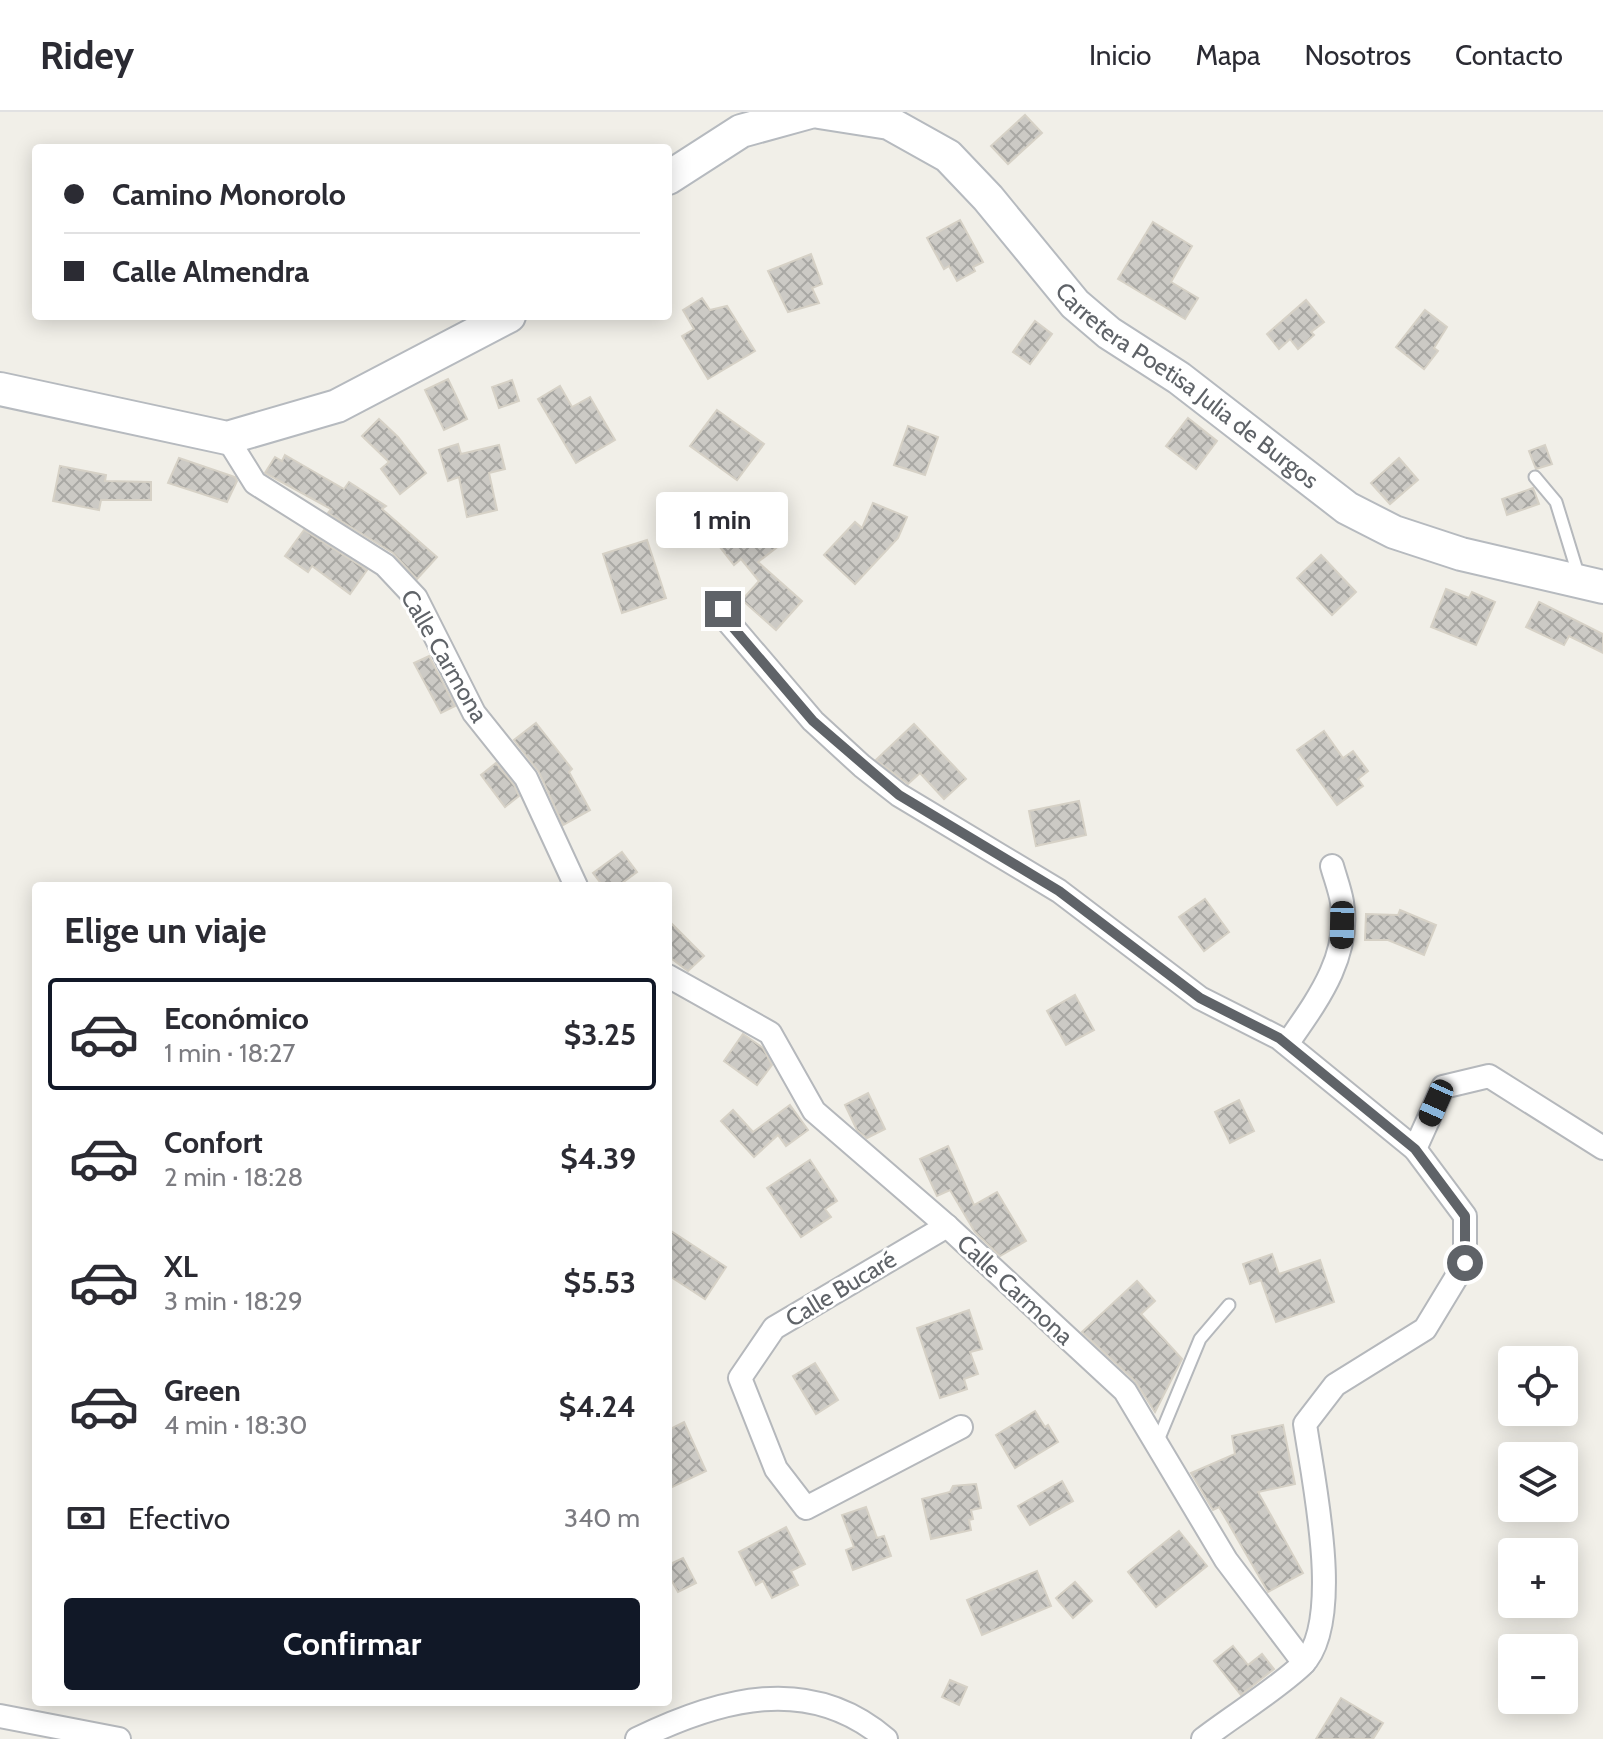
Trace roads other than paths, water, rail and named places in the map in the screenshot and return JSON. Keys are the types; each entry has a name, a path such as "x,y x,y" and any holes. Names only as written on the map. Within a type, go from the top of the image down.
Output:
{"street":[{"path":"672,175 741,131 810,112"},
{"name":"Carretera Poetisa Julia de Burgos","path":"819,112 892,118 948,156 988,198 1075,304 1109,333 1179,378 1347,508 1394,532 1461,554 1592,584"},
{"path":"0,389 227,438 337,406 501,320"},
{"name":"Calle Carmona","path":"227,438 255,483 385,565 416,598 474,713 526,778 574,882"},
{"path":"723,609 725,618 813,721 899,795 1059,891 1200,998 1287,1044 1415,1149 1465,1216 1465,1263 1425,1329 1335,1385 1305,1424 1326,1576 1318,1639 1304,1663 1203,1739"},
{"path":"1287,1044 1320,999 1342,947 1343,903 1332,866"},
{"name":"Calle Carmona","path":"672,978 770,1033 814,1111 947,1226 1125,1391 1226,1560 1304,1663"},
{"path":"1415,1149 1443,1087 1489,1076 1603,1148"},
{"name":"Calle Bucaré","path":"947,1226 774,1328 740,1378 776,1469 806,1508 961,1427"},
{"path":"637,1739 709,1710 775,1696 829,1706 886,1739"},
{"path":"0,1716 119,1739"}],"lane":[{"path":"1535,477 1556,502 1592,584"},
{"path":"1157,1444 1200,1339 1229,1305"}]}
